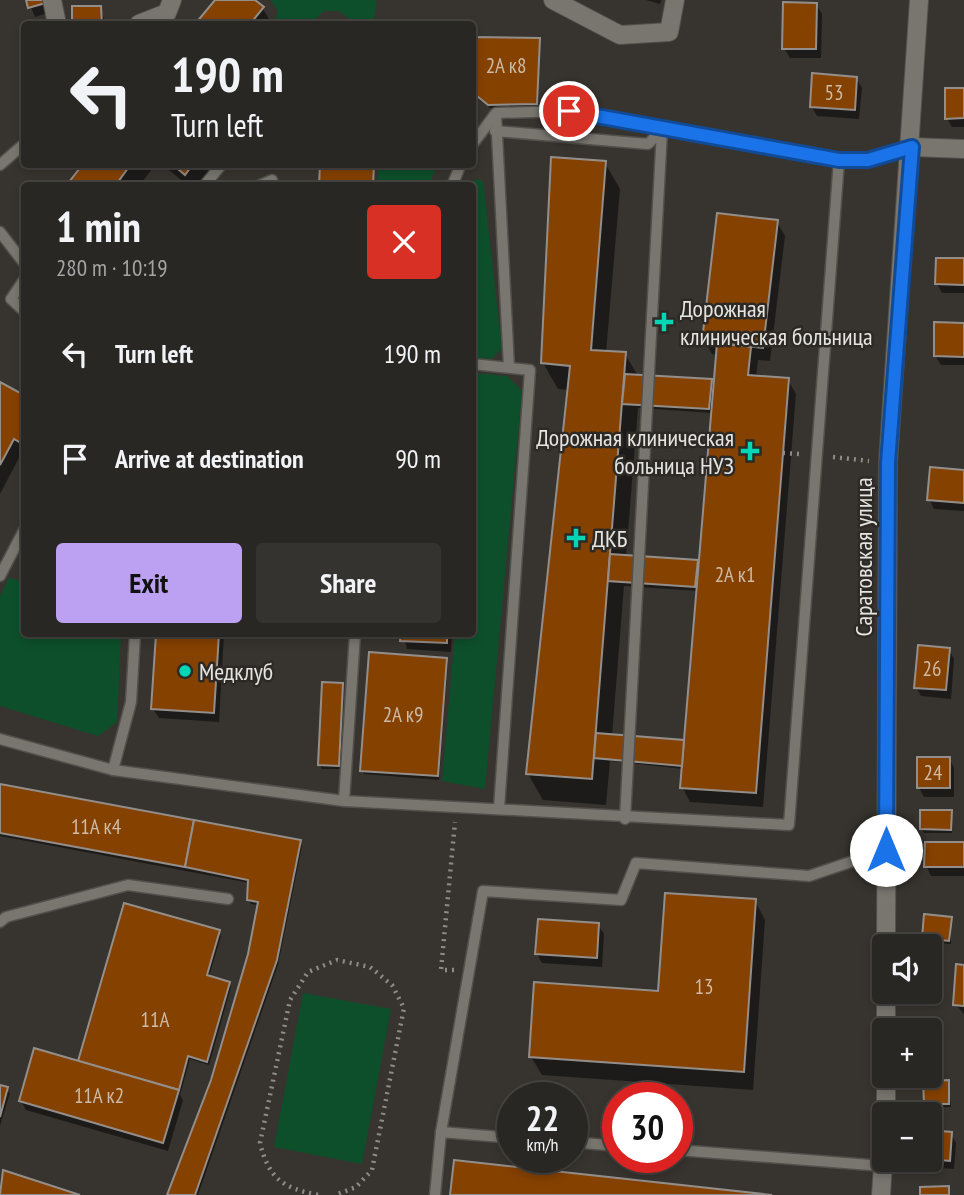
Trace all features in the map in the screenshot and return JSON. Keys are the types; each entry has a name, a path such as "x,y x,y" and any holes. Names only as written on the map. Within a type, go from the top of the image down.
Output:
{"street":[{"path":"52,0 56,21"},
{"path":"147,21 167,13 172,0"},
{"path":"553,0 620,35 669,32 675,0"},
{"name":"Саратовская улица","path":"886,934 888,463 912,147 919,0"},
{"path":"912,147 964,149"},
{"path":"881,1195 882,1172"}],"lane":[{"path":"496,113 569,111 839,160 868,160 912,147"},
{"path":"496,113 509,367"},
{"path":"476,140 496,113"},
{"path":"495,131 648,144 662,130"},
{"path":"625,818 662,130"},
{"path":"0,165 21,147"},
{"path":"0,739 113,769 344,800 625,818 789,825 839,160"},
{"path":"207,182 219,168"},
{"path":"267,182 272,180"},
{"path":"0,232 21,259"},
{"path":"21,285 11,299 21,308"},
{"path":"476,364 530,370 499,808"},
{"path":"0,576 21,536"},
{"path":"113,769 131,702 135,637"},
{"path":"344,800 355,637"},
{"path":"435,1195 441,1132 483,891 621,900 636,863 809,876 886,850"},
{"path":"0,922 6,917 128,885 228,899"},
{"path":"441,1132 497,1137"},
{"path":"693,1151 872,1157"}],"path":[{"path":"839,458 888,463"},
{"path":"456,806 440,970 469,971"},
{"path":"318,1195 289,1189 265,1163 260,1143 290,1000 308,972 337,960 370,967 392,985 404,1007 372,1170 356,1186 335,1195"}],"green space":[{"path":"271,0 377,1 374,21 351,21 338,11 324,11 313,21 276,21 278,11"},
{"path":"379,168 436,168 430,182 377,182"},
{"path":"475,179 483,181 502,349 491,359 476,357 476,182 474,182"},
{"path":"476,373 507,376 522,391 485,789 442,781 455,637 476,637"},
{"path":"9,578 21,580 21,637 121,637 117,722 98,736 0,706 0,596"},
{"path":"303,993 391,1009 362,1164 274,1147"}],"building":[{"path":"26,0 53,0 53,1 28,8"},
{"path":"215,0 255,0 264,7 252,21 198,21"},
{"path":"783,2 817,3 816,49 782,49"},
{"path":"72,6 101,6 102,21 72,21"},
{"path":"476,37 540,38 537,104 488,105 476,95"},
{"path":"812,73 857,77 855,110 810,107"},
{"path":"945,88 964,88 964,118 945,119"},
{"path":"551,157 606,161 591,350 626,352 592,779 526,774 570,366 541,363"},
{"path":"80,168 128,168 118,182 69,182"},
{"path":"177,168 190,168 185,175"},
{"path":"320,168 374,168 373,182 319,182"},
{"path":"717,213 778,220 763,348 702,341"},
{"path":"936,258 964,258 964,285 935,284"},
{"path":"934,322 964,323 964,357 934,356"},
{"path":"717,343 751,347 748,375 789,378 756,793 680,788"},
{"path":"625,374 712,379 709,409 622,404"},
{"path":"0,382 21,393 21,443 14,439 0,465"},
{"path":"930,467 964,470 964,503 927,500"},
{"path":"610,554 698,560 695,587 608,581"},
{"name":"Медклуб","path":"156,637 219,637 214,713 151,709"},
{"path":"401,637 447,637 447,643 400,641"},
{"path":"918,645 950,648 946,690 914,688"},
{"path":"369,652 447,658 438,776 360,771"},
{"path":"322,682 343,683 339,766 318,765"},
{"path":"596,733 684,740 682,766 594,758"},
{"path":"917,757 950,757 950,788 917,788"},
{"path":"0,784 194,820 185,867 0,833"},
{"path":"920,810 952,810 951,830 920,829"},
{"path":"194,820 301,840 277,960 195,1195 167,1195 211,1080 248,954 258,902 247,900 248,880 185,867"},
{"path":"925,842 964,842 964,867 924,867"},
{"path":"665,893 756,899 744,1072 529,1057 534,982 658,991"},
{"path":"124,903 220,930 207,975 230,982 207,1062 188,1056 179,1090 78,1061"},
{"path":"924,914 952,917 949,941 942,940 942,934 922,934"},
{"path":"538,919 599,923 597,958 535,954"},
{"path":"956,964 964,965 964,1006 953,1005"},
{"path":"34,1048 179,1090 163,1143 19,1101"},
{"path":"942,1080 949,1080 949,1104 924,1102 923,1088 942,1088"},
{"path":"0,1085 8,1087 0,1117"},
{"path":"942,1131 952,1132 950,1161 942,1160"},
{"path":"454,1160 497,1165 497,1173 572,1173 772,1195 450,1195"},
{"path":"3,1170 80,1195 0,1195"},
{"path":"949,1186 949,1195 920,1195 920,1187"}],"place":[{"name":"Дорожная клиническая больница","path":"664,322"},
{"name":"Дорожная клиническая больница НУЗ","path":"750,451"},
{"name":"ДКБ","path":"576,538"},
{"name":"Медклуб","path":"185,671"}],"route":[{"path":"569,111 839,160 868,160 912,147 888,463 886,850"}]}
